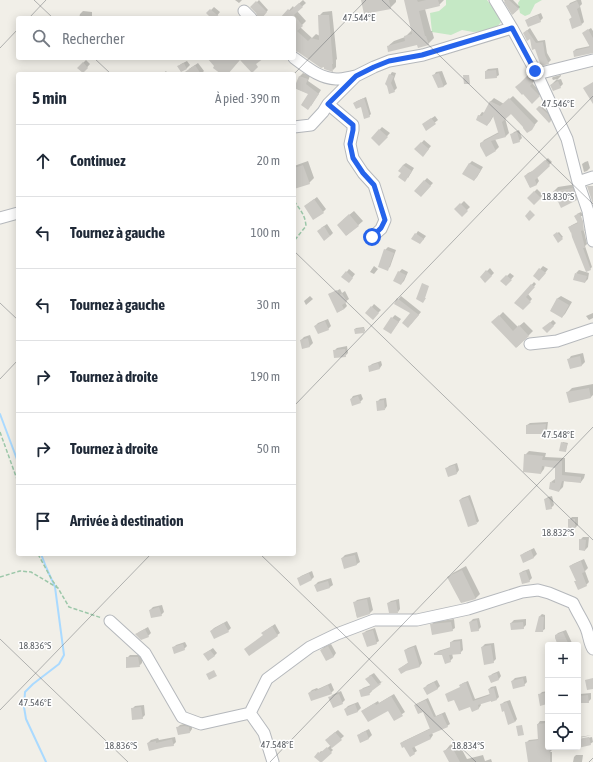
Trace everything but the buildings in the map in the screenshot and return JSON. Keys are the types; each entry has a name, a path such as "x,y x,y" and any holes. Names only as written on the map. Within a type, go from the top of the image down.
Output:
{"street":[{"path":"499,1 537,74 567,139 578,182 588,211 593,242"},
{"path":"296,59 321,76 337,79 356,76 389,61 422,55 512,28"},
{"path":"537,74 593,60"},
{"path":"296,127 311,125 328,104 356,76"},
{"path":"328,104 353,125 350,144 353,158 363,173 374,185 384,215 385,220 381,228 372,237"},
{"path":"578,182 593,177"},
{"path":"0,218 16,214"},
{"path":"530,344 557,341 593,329"},
{"path":"250,713 267,679 310,647 337,634 374,620 417,620 468,609 522,592 538,590 573,603 586,628 593,649"},
{"path":"110,621 145,652 182,717 201,724 250,713"},
{"path":"250,713 264,733 273,762"}],"path":[{"path":"296,204 302,211 306,226 296,238"},
{"path":"0,432 16,476"},
{"path":"39,556 69,607 110,621"},
{"path":"0,577 20,571 31,572 58,588"}],"green space":[{"path":"446,0 487,0 501,22 497,27 486,31 473,32 462,30 451,35 432,32 430,13 439,11 446,5"},
{"path":"520,0 542,0 535,4 530,14 525,16 520,13 518,3"}],"waterway":[{"path":"0,414 16,457"},
{"path":"42,556 55,587 64,655 59,664 25,692 24,707 26,719 46,762"}],"route":[{"path":"372,237 381,228 385,220 374,185 363,173 353,158 350,144 353,125 328,104 356,76 374,67 389,61 422,55 512,28 535,71"}]}
